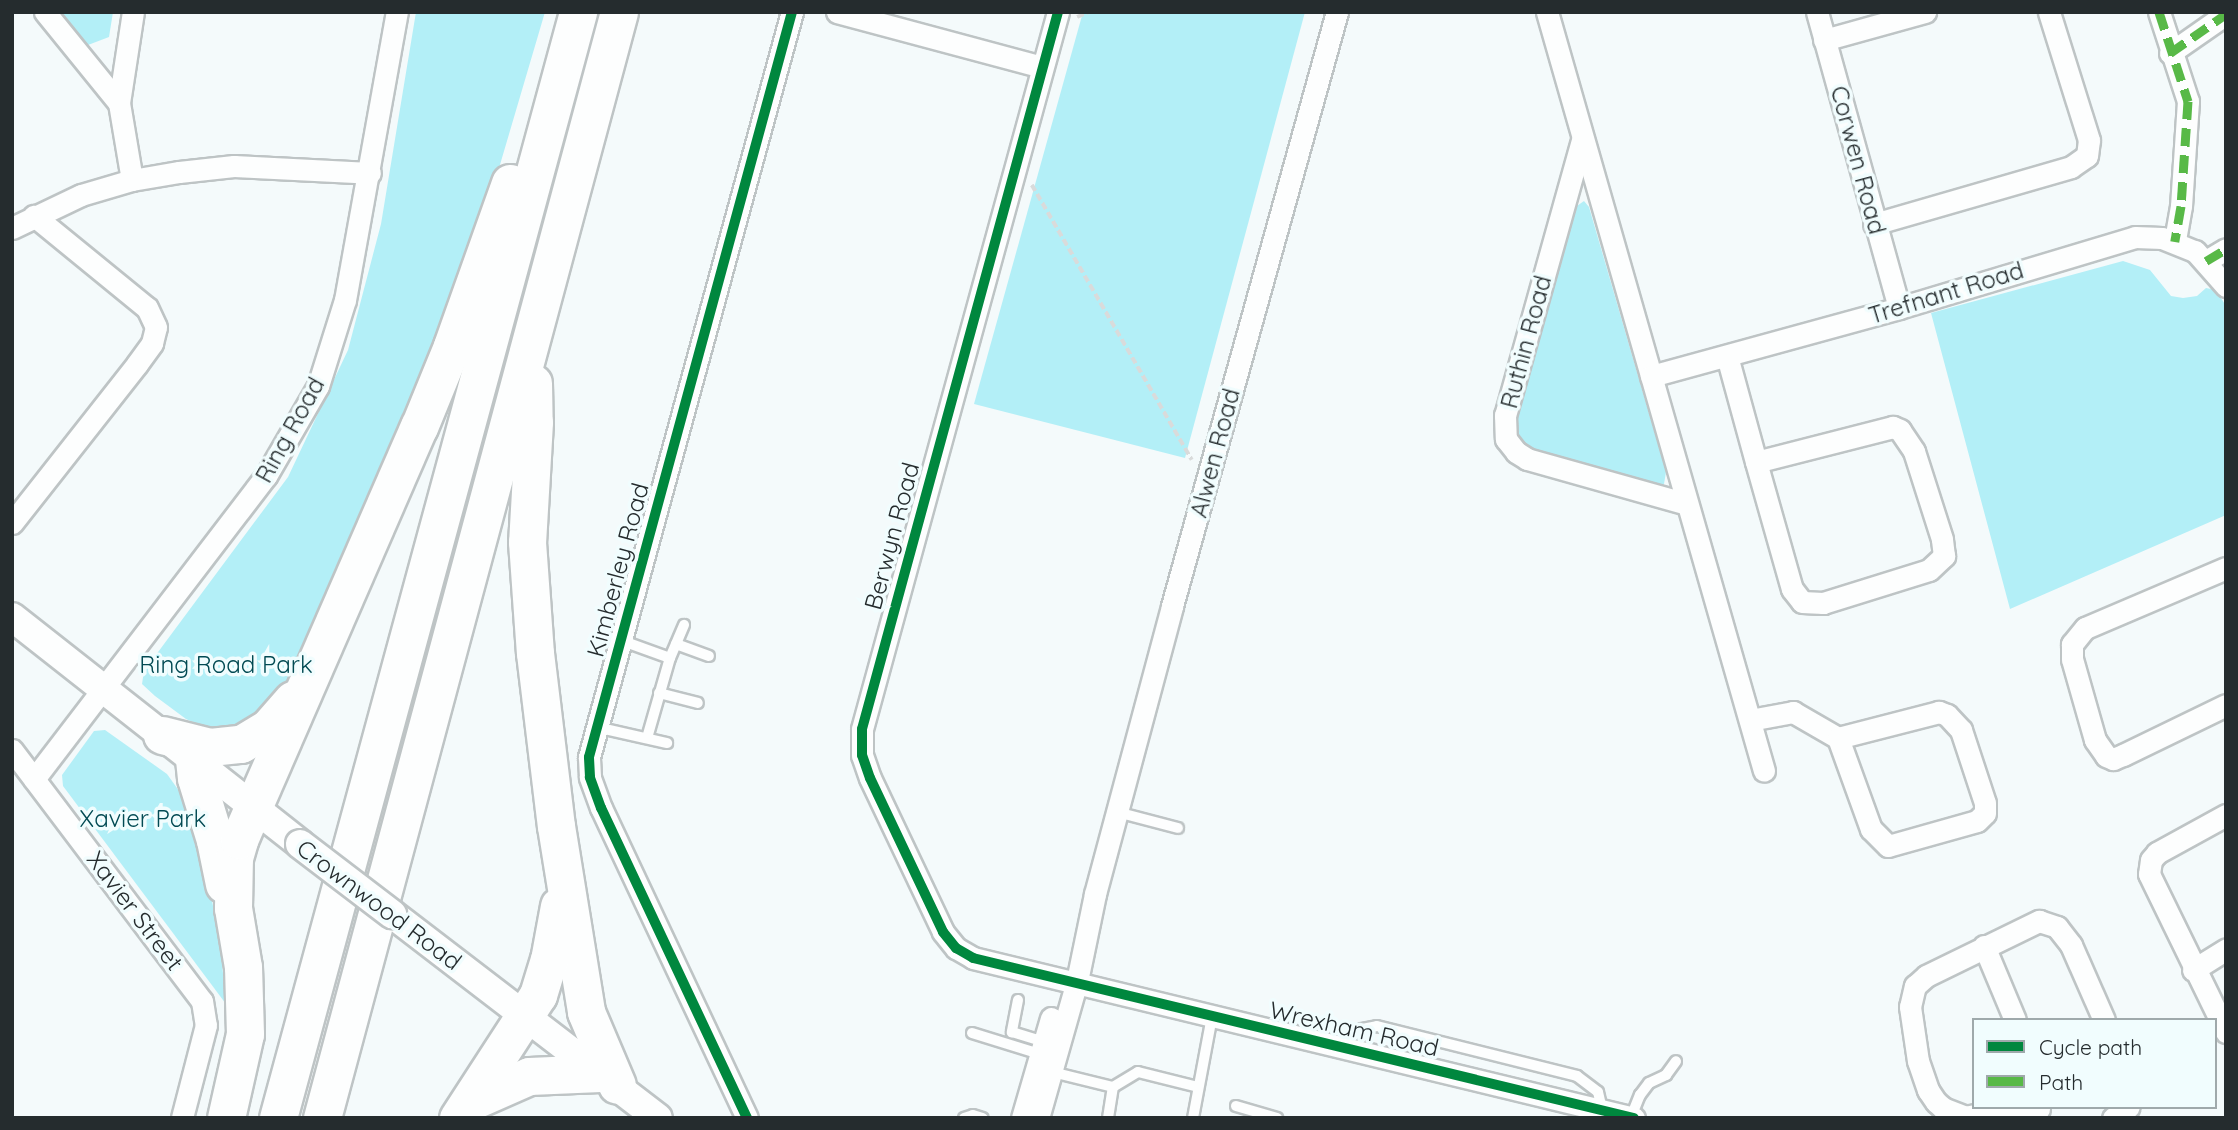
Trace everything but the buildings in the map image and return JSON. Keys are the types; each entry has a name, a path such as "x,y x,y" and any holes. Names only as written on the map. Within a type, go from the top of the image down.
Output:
{"highway":[{"path":"278,1118 578,12"},
{"path":"322,1118 620,12"},
{"path":"233,908 234,858 253,807 453,346 520,157 558,84"},
{"path":"463,1110 494,1088 528,1076 608,1079 586,1012 571,913 562,881 530,603 527,542 534,422 531,340"},
{"path":"162,735 210,747 242,744 268,728 314,670"},
{"path":"194,759 196,778 233,908 243,967 246,1020 239,1072 226,1118"},
{"path":"463,1110 538,995 549,960 562,881"}],"main road":[{"path":"12,617 104,688"},
{"name":"Crownwood Road","path":"104,688 300,844 658,1118"}],"street":[{"path":"45,12 119,103"},
{"path":"132,180 119,103 133,12"},
{"name":"Ring Road","path":"34,779 232,524 287,444 305,411 337,331 370,173 397,12"},
{"name":"Kimberley Road","path":"747,1118 592,785 589,757 792,12"},
{"path":"837,12 1042,67"},
{"name":"Berwyn Road","path":"1058,12 863,721 861,747 870,778 943,932 952,944 973,958 1071,979"},
{"name":"Alwen Road","path":"1022,1118 1071,979 1337,12"},
{"path":"1547,12 1764,771"},
{"name":"Corwen Road","path":"1816,12 1899,308"},
{"path":"1824,40 1925,12"},
{"path":"1874,224 2071,167 2087,156 2089,140 2049,12"},
{"path":"2160,12 2170,52 2188,101 2181,206 2175,242"},
{"path":"2170,52 2226,14"},
{"name":"Ruthin Road","path":"1582,138 1505,415 1506,439 1516,452 1527,459 1686,504"},
{"path":"12,228 81,195 132,180 234,166 370,173"},
{"path":"12,523 152,343 156,327 147,308 33,216"},
{"name":"Trefnant Road","path":"1651,376 1899,308 2131,238 2152,237 2175,242 2195,251 2226,286"},
{"path":"2206,261 2226,249"},
{"path":"1727,356 1756,462 1792,589 1801,602 1823,603 1929,570 1944,556 1942,539 1914,451 1900,430 1893,427 1756,462"},
{"path":"2226,568 2085,628 2072,644 2072,659 2095,740 2106,756 2113,758 2123,755 2226,705"},
{"path":"1751,720 1793,712 1838,738 1871,829 1884,844 1895,847 1977,821 1985,813 1985,803 1961,730 1947,715 1939,712 1838,738"},
{"name":"Xavier Street","path":"12,750 179,968 204,1007 205,1032 182,1118"},
{"path":"2226,816 2167,846 2151,860 2150,880 2226,1032"},
{"path":"2039,1111 2001,1110 1966,1117 1943,1108 1928,1090 1918,1061 1910,1007 1915,986 1926,976 1984,946 2033,923 2048,923 2057,928 2071,945 2103,1018"},
{"path":"1984,946 2014,1018"},
{"path":"2193,970 2226,949"},
{"name":"Alwen Road","path":"1038,1118 1042,1059 1071,979"},
{"name":"Wrexham Road","path":"1071,979 1342,1048 1633,1117"}],"lane":[{"path":"647,738 670,658 684,625"},
{"path":"620,640 670,658"},
{"path":"676,644 709,656"},
{"path":"659,693 698,704"},
{"path":"596,727 667,743"},
{"path":"1117,812 1178,828"},
{"path":"1018,1000 1012,1032 1042,1059"},
{"path":"1193,1118 1212,1016"},
{"path":"1342,1048 1357,1030 1377,1026 1577,1076 1598,1091 1602,1110"},
{"path":"972,1033 1113,1087"},
{"path":"1633,1117 1640,1096 1649,1083 1666,1075 1676,1061"},
{"path":"1108,1118 1113,1087 1138,1072 1198,1087"},
{"path":"1236,1106 1278,1118"},
{"path":"964,1118 973,1115 983,1118"}],"path":[{"path":"1018,161 1207,486"}],"green space":[{"path":"52,12 113,12 109,37 88,45 67,33"},
{"name":"Ring Road Park","path":"416,12 545,12 469,270 285,692 241,731 213,731 186,719 155,696 142,684 144,671 288,477 348,350 381,224"},
{"path":"1083,12 1305,12 1185,458 974,404"},
{"path":"1584,201 1589,207 1666,472 1664,484 1658,489 1522,447 1514,421 1574,208"},
{"path":"2123,261 2150,270 2171,296 2197,296 2206,288 2216,290 2226,306 2226,515 2010,609 1931,313"},
{"name":"Xavier Park","path":"105,730 167,774 187,802 207,874 220,943 226,1004 63,786 62,775 94,731"}],"marked path":[{"path":"2159,12 2188,101 2181,206 2175,241"},
{"path":"2170,53 2226,14"},
{"path":"2206,261 2226,249"}],"cycle path":[{"path":"747,1118 601,808 590,777 589,757 792,12"},
{"path":"1058,12 862,729 862,755 870,778 943,932 956,948 973,958 1634,1118"}]}
